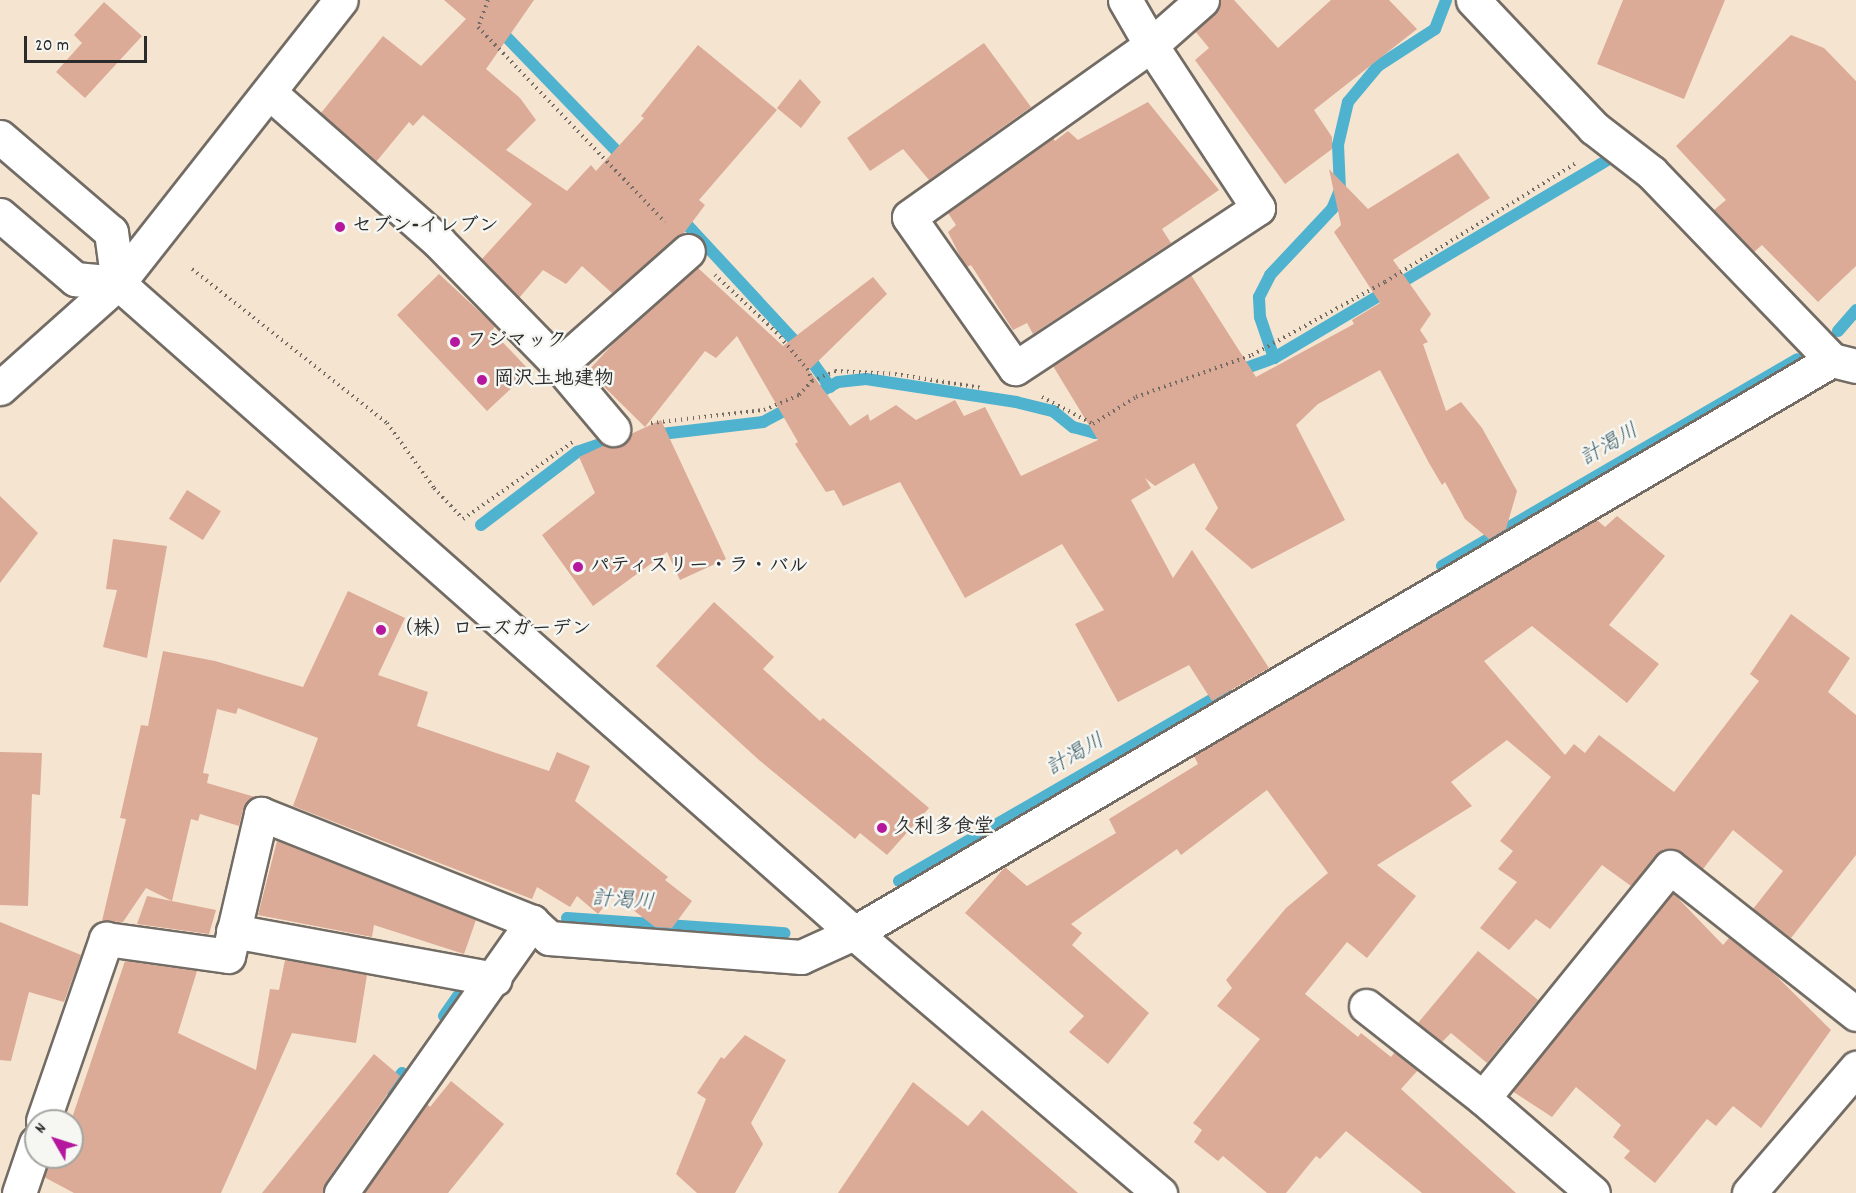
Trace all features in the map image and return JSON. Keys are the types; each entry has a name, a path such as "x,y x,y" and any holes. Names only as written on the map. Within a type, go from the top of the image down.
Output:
{"street":[{"path":"0,388 118,282 270,93 341,0"},
{"path":"1125,0 1151,45 1258,208 1016,368 909,217 1151,45 1202,0"},
{"path":"48,1109 106,939 228,956 261,814 531,922 549,938 801,957 854,933 1844,363 1651,172 1610,143 1473,0"},
{"path":"270,93 439,242 559,365 613,429"},
{"path":"0,137 111,232 118,282"},
{"path":"0,215 75,279 118,282 854,933 1160,1193"},
{"path":"559,365 688,251"},
{"path":"1483,1098 1670,867 1856,1014"},
{"path":"341,1193 495,979 531,922"},
{"path":"233,931 495,979"},
{"path":"1366,1006 1483,1098 1593,1193"},
{"path":"1749,1193 1856,1068"},
{"path":"19,1193 27,1169"}],"path":[{"path":"488,0 478,27 669,226 688,251 777,333 808,370 812,381"},
{"path":"1265,349 1276,345 1610,143"},
{"path":"192,268 387,423 434,488 463,519 556,452 587,434 764,410 799,394 812,381 835,371"}],"building":[{"path":"444,0 534,0 486,69 520,98 536,120 506,150 567,191 591,165 596,171 644,118 641,116 698,45 777,110 699,200 705,205 684,233 612,293 582,266 566,284 543,270 519,298 482,259 532,204 423,115 413,126 409,122 376,162 321,113 383,36 421,66 466,19"},
{"path":"1220,0 1234,0 1278,48 1331,0 1389,0 1417,29 1314,110 1332,137 1332,149 1285,184 1195,60 1209,48 1195,31 1215,14"},
{"path":"1623,0 1725,0 1684,99 1597,64"},
{"path":"104,2 142,36 85,98 56,72 82,43 74,35"},
{"path":"1791,35 1824,48 1856,81 1856,266 1818,302 1762,245 1754,252 1714,210 1726,200 1676,146"},
{"path":"984,43 1031,107 929,180 903,149 870,171 847,138"},
{"path":"800,79 821,102 801,128 777,108"},
{"path":"1148,102 1219,190 1162,229 1171,243 1033,334 1027,323 1013,330 971,265 967,267 963,262 948,232 956,225 948,213 1053,138 1055,141 1068,131 1078,140"},
{"path":"1458,153 1490,198 1393,260 1431,314 1420,330 1428,342 1423,344 1446,411 1461,402 1482,428 1517,491 1506,529 1489,539 1465,519 1445,482 1442,485 1429,463 1380,370 1318,404 1296,425 1345,520 1252,569 1205,529 1218,508 1194,463 1155,486 1145,478 1151,488 1131,500 1173,578 1192,550 1269,668 1212,701 1189,665 1118,702 1075,624 1104,610 1062,544 965,598 900,482 843,506 834,490 826,492 795,444 798,442 737,336 716,358 705,351 645,427 588,371 622,334 698,268 783,346 873,277 887,294 809,370 850,426 868,414 870,421 896,405 916,420 955,400 964,416 985,407 1021,476 1098,440 1053,366 1191,275 1256,377 1354,324 1352,320 1380,303 1334,232 1341,225 1329,169 1368,209"},
{"path":"439,274 495,326 492,331 530,371 487,411 397,315"},
{"path":"661,420 726,559 680,580 667,552 593,606 542,535 595,493 579,457 605,445 617,447 631,434"},
{"path":"187,490 221,511 203,540 169,519"},
{"path":"0,496 38,533 0,583"},
{"path":"1617,516 1665,556 1609,625 1659,664 1627,703 1532,626 1484,661 1565,755 1574,744 1585,753 1599,735 1674,792 1759,681 1750,674 1791,614 1850,658 1828,692 1856,715 1856,855 1791,938 1753,909 1783,871 1733,830 1703,869 1681,852 1664,849 1631,886 1602,865 1550,929 1536,919 1509,950 1480,928 1517,882 1498,869 1513,851 1500,841 1551,777 1507,740 1451,782 1472,806 1377,865 1416,896 1367,958 1347,942 1305,994 1358,1037 1361,1033 1391,1057 1395,1052 1418,1070 1401,1089 1516,1193 1422,1193 1346,1131 1320,1159 1316,1156 1286,1193 1267,1193 1223,1156 1218,1161 1194,1142 1202,1130 1193,1123 1260,1039 1217,1006 1232,988 1226,980 1286,908 1328,873 1267,790 1181,855 1177,849 1071,924 1082,933 1072,945 1149,1013 1108,1064 1069,1032 1084,1016 965,913 1005,867 1027,886 1116,833 1109,819 1198,764 1194,756 1597,520 1605,527"},
{"path":"113,539 167,546 147,658 103,647 117,590 106,589"},
{"path":"348,591 405,618 378,675 428,692 417,726 549,771 557,752 590,766 575,801 668,877 665,880 692,901 672,928 655,927 614,895 598,914 577,896 570,907 537,887 532,899 293,806 318,738 238,708 236,714 217,709 203,773 209,774 207,783 255,797 243,809 239,826 200,814 198,821 191,819 172,901 146,888 123,922 102,921 126,819 120,818 141,725 148,726 163,651 215,661 303,687"},
{"path":"714,602 774,657 763,669 820,721 823,718 929,808 887,855 860,833 855,839 759,760 656,666"},
{"path":"0,752 42,753 40,795 32,794 28,906 0,905"},
{"path":"277,841 476,920 464,954 374,925 372,937 258,915"},
{"path":"1673,893 1723,945 1729,938 1768,968 1831,1030 1761,1128 1733,1106 1716,1126 1707,1119 1655,1183 1624,1158 1630,1151 1613,1137 1621,1125 1576,1087 1552,1117 1512,1091"},
{"path":"147,896 216,910 209,934 137,924"},
{"path":"0,922 81,955 64,1002 29,992 11,1061 0,1060"},
{"path":"1478,951 1538,1000 1487,1063 1451,1033 1442,1042 1418,1023"},
{"path":"285,960 367,975 356,1043 292,1033 221,1193 74,1193 44,1177 47,1169 84,1169 84,1109 75,1109 125,961 197,971 178,1033 256,1070 270,989 279,990"},
{"path":"745,1035 786,1060 751,1123 763,1144 735,1193 697,1193 676,1174 706,1099 697,1093 721,1057 724,1059"},
{"path":"374,1054 400,1076 326,1182 323,1193 262,1193"},
{"path":"451,1081 504,1124 448,1193 364,1193 427,1104 430,1107"},
{"path":"913,1082 968,1126 982,1110 1078,1193 838,1193"}],"waterway":[{"path":"503,0 493,23 627,162"},
{"path":"1235,372 1274,358 1260,317 1259,297 1270,275 1332,209 1340,190 1338,145 1348,102 1378,66 1435,29 1446,0"},
{"path":"1274,358 1609,159"},
{"path":"678,215 805,352 830,387"},
{"name":"計渇川","path":"1838,331 1856,310"},
{"name":"計渇川","path":"1442,566 1797,359"},
{"path":"809,398 838,382 866,379 1016,402 1053,411 1073,427 1095,433 1107,427"},
{"path":"653,435 763,422 793,406"},
{"path":"481,525 577,452 618,438"},
{"name":"計渇川","path":"899,881 1225,692"},
{"name":"計渇川","path":"567,918 784,933"},
{"name":"計渇川","path":"444,1016 460,993"},
{"name":"計渇川","path":"390,1089 402,1073"}],"place":[{"name":"セブン-イレブン","path":"340,227"},
{"name":"フジマック","path":"455,342"},
{"name":"岡沢土地建物","path":"482,380"},
{"name":"パティスリー・ラ・バル","path":"578,567"},
{"name":"（株）ローズガーデン","path":"381,630"},
{"name":"久利多食堂","path":"882,828"}]}
